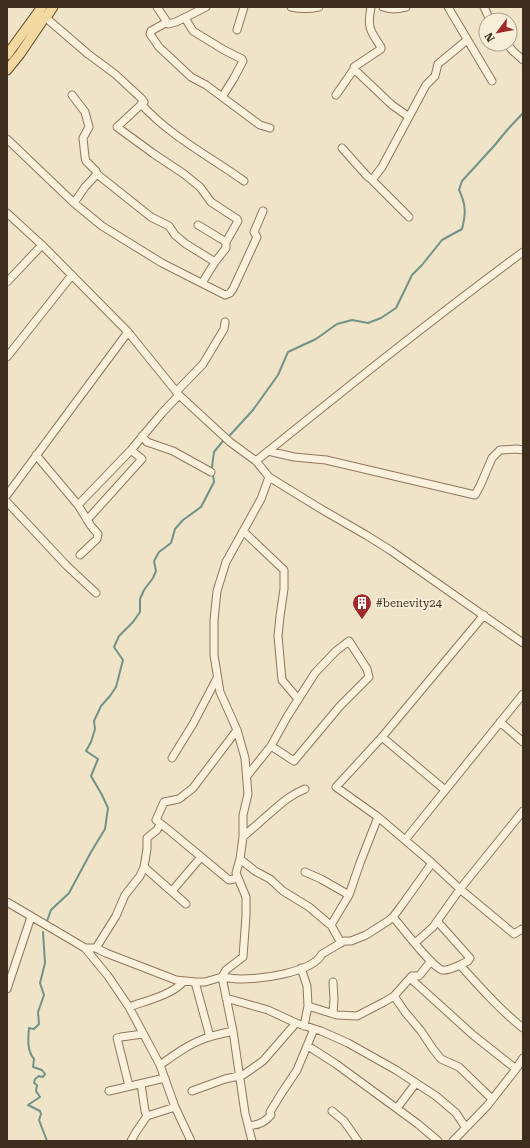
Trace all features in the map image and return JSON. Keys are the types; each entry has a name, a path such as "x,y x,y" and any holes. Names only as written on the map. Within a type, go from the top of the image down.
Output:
{"main road":[{"path":"7,55 42,7"},
{"path":"7,70 53,7"}],"street":[{"path":"157,7 168,24 172,24 185,18 204,7"},
{"path":"237,30 244,7"},
{"path":"291,7 297,9 319,7"},
{"path":"336,95 354,67 381,49 369,26 371,7"},
{"path":"383,7 397,10 406,7"},
{"path":"448,7 492,81"},
{"path":"45,17 88,54 115,74 144,102 118,127 184,174 200,187 211,202 237,219 238,221 226,242 226,248 215,262 202,284"},
{"path":"185,18 193,32 242,59 242,64 222,97"},
{"path":"167,22 151,31 150,34 153,40 191,76 206,85 260,125 270,128"},
{"path":"372,180 382,167 426,85 435,76 438,64 467,40"},
{"path":"514,52 523,60"},
{"path":"354,69 392,105 409,117"},
{"path":"72,95 86,112 89,128 83,138 84,157 97,174 151,216 169,226 175,235 186,244 215,262"},
{"path":"141,104 148,113 185,142 244,181"},
{"path":"7,139 74,203 102,226 162,263 225,295 230,293 233,289 256,237 254,232 263,211"},
{"path":"342,148 367,176 409,217"},
{"path":"74,203 85,187 97,174"},
{"path":"7,212 72,274 128,332 178,394 230,442 256,461 269,477 372,539 523,642"},
{"path":"198,225 226,242"},
{"path":"7,282 42,245"},
{"path":"256,461 338,395 523,252"},
{"path":"7,357 72,274"},
{"path":"78,505 131,450 203,364 224,329 225,322"},
{"path":"7,496 128,332"},
{"path":"142,436 147,442 172,451 211,472"},
{"path":"87,520 142,459 131,450"},
{"path":"268,451 294,457 326,460 475,495 492,458 500,450 523,450"},
{"path":"36,455 78,505 98,536 97,540 80,555"},
{"path":"252,1141 245,1113 233,1031 222,977 226,970 243,957 246,897 236,873 240,859 243,836 243,815 248,794 245,758 237,730 220,692 217,678 214,655 214,620 217,591 226,562 261,499 269,477"},
{"path":"7,502 67,566 96,593"},
{"path":"243,532 284,570 284,589 278,636 282,680 298,698"},
{"path":"484,616 382,738 336,788 378,817 432,863 460,890 514,934 523,929"},
{"path":"246,776 271,746 298,698 315,673 336,651 350,641 367,669 369,677 340,706 294,761 271,746"},
{"path":"172,758 193,724 217,678"},
{"path":"405,840 523,694"},
{"path":"500,722 523,742"},
{"path":"237,730 193,788 179,799 164,802 156,820 230,880 238,878"},
{"path":"382,738 445,790"},
{"path":"243,836 294,792 305,788"},
{"path":"415,943 433,927 460,890 523,811"},
{"path":"331,925 349,895 378,817"},
{"path":"96,948 116,916 125,895 140,876 148,850 147,838 157,830 160,824"},
{"path":"172,891 201,857"},
{"path":"240,859 255,871 270,879 283,891 331,925 341,942"},
{"path":"84,948 96,948 168,978 183,982 205,982 222,977 239,979 276,976 313,963 322,954 341,942 351,941 366,935 393,917 432,863"},
{"path":"144,867 186,904"},
{"path":"305,872 321,879 349,895"},
{"path":"7,902 84,948 108,976 129,1007 160,1065 189,1141"},
{"path":"7,989 31,917"},
{"path":"393,917 431,961 442,970 448,970 468,961 470,958 437,921"},
{"path":"308,1006 333,1014 357,1016 394,996 412,976 419,976 431,961"},
{"path":"460,965 508,1016 523,1028"},
{"path":"301,968 307,986 308,1006 304,1026"},
{"path":"410,978 473,1035 516,1069"},
{"path":"129,1007 167,993 180,986 183,982"},
{"path":"195,982 210,1037"},
{"path":"333,982 333,1014"},
{"path":"394,996 441,1059 459,1067 492,1099"},
{"path":"226,998 268,1010 296,1023 348,1043 416,1083 447,1105 456,1113 466,1128"},
{"path":"192,1091 224,1079 243,1075 263,1061 296,1023"},
{"path":"249,1126 260,1124 267,1120 271,1115 270,1112 297,1070 314,1029"},
{"path":"160,1065 174,1054 189,1046 210,1037 233,1031"},
{"path":"129,1086 117,1038 143,1034"},
{"path":"308,1046 336,1064 438,1141"},
{"path":"453,1141 487,1106 523,1058"},
{"path":"110,1091 165,1078"},
{"path":"396,1108 416,1083"},
{"path":"141,1084 147,1116"},
{"path":"132,1141 136,1132 147,1116 175,1107"},
{"path":"332,1112 344,1121 358,1141"}],"waterway":[{"path":"228,437 253,410 278,375 288,352 316,339 337,324 352,320 368,323 381,318 396,308 412,275 442,240 462,229 465,209 459,190 462,181 523,113"},
{"path":"47,921 51,910 69,893 105,829 108,808 91,776 98,759 86,751 91,742 95,729 94,721 101,706 116,687 123,660 114,647 119,636 133,622 140,612 140,599 156,571 154,561 159,552 171,543 175,529 183,520 201,507 214,482 212,467 214,452 223,441"},
{"path":"43,932 45,963 40,983 44,995 38,1012 39,1024 34,1029 29,1028 28,1041 29,1049 34,1059 33,1067 42,1070 45,1074 43,1077 39,1076 35,1079 34,1083 37,1085 36,1091 40,1097 28,1105 40,1111 41,1114 39,1120 47,1141"}],"place":[{"name":"#benevity24","path":"362,620"}]}
